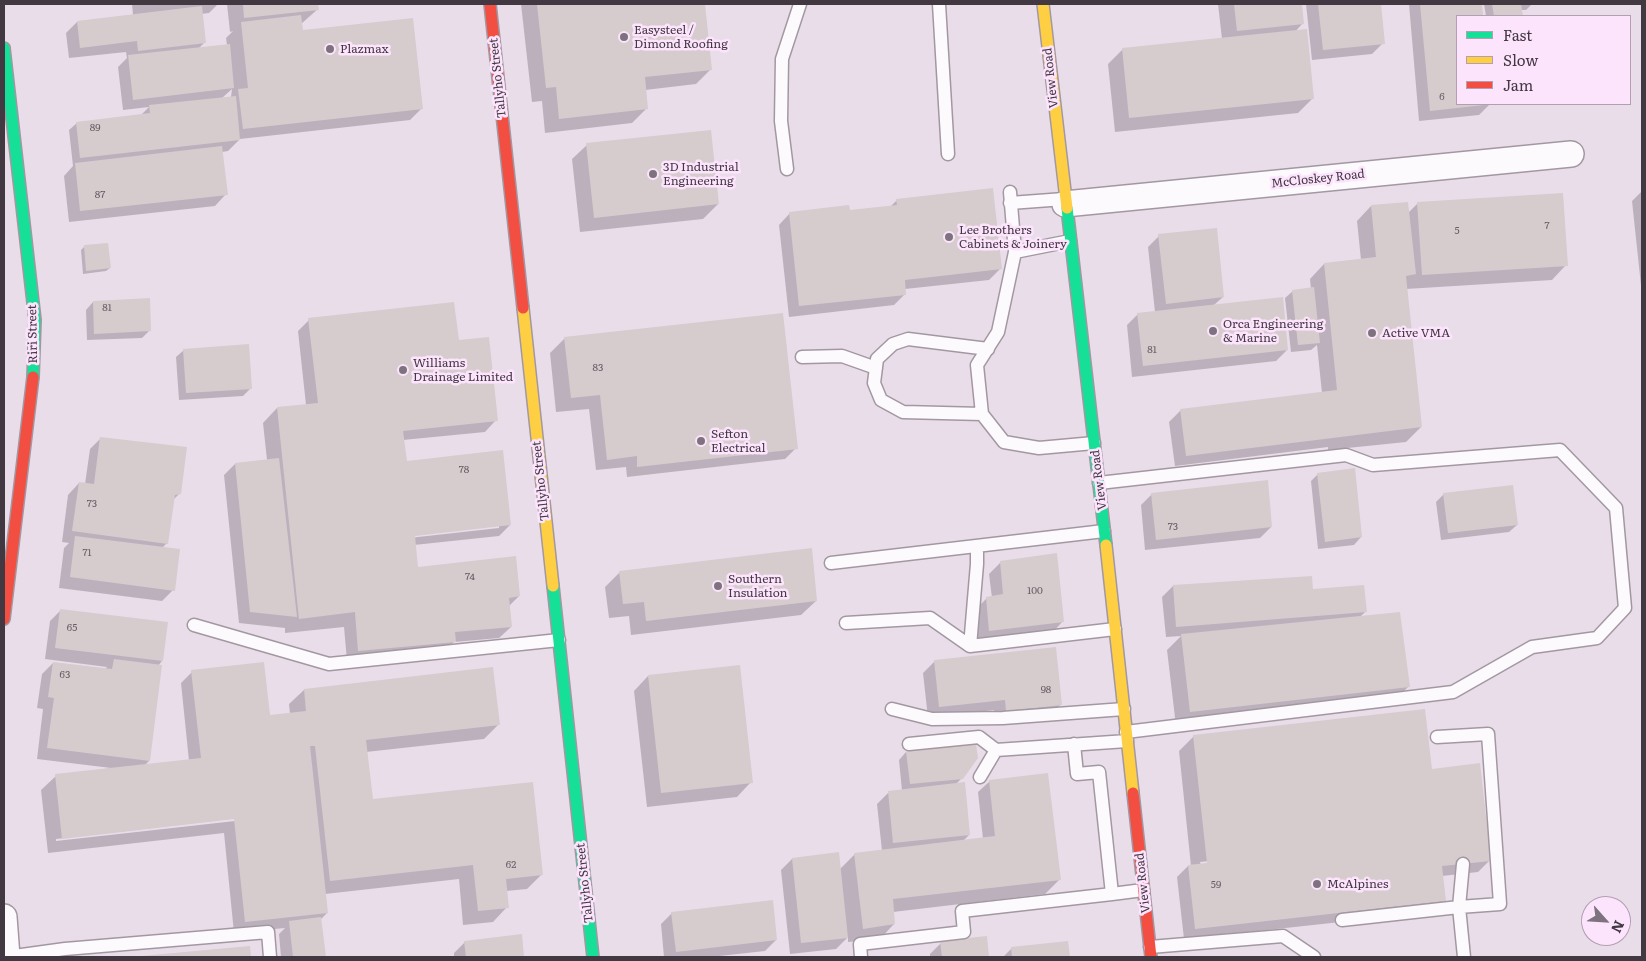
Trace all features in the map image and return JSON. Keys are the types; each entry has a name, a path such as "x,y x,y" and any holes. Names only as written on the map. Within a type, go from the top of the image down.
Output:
{"street":[{"name":"Tallyho Street","path":"490,4 593,957"},
{"name":"View Road","path":"1042,4 1100,483 1150,952"},
{"name":"Riri Street","path":"4,48 8,135 35,320 32,389 4,619"},
{"name":"McCloskey Road","path":"1065,201 1571,154"},
{"path":"4,917 7,957"}],"lane":[{"path":"787,169 781,121 782,59 800,4"},
{"path":"939,4 948,154"},
{"path":"1065,201 1010,198 1015,252 998,332 977,365 982,414 1004,442 1039,448 1094,443"},
{"path":"1015,252 1070,241"},
{"path":"982,414 903,412 881,400 874,383 877,359 893,344 908,339 988,349"},
{"path":"802,357 842,356 876,368"},
{"path":"909,744 979,737 996,750 1074,744 1453,692 1532,647 1597,638 1625,608 1616,508 1560,450 1373,465 1346,455 1100,483"},
{"path":"831,563 1104,531"},
{"path":"970,646 977,546"},
{"path":"846,623 930,618 970,646 1115,629"},
{"path":"194,625 329,664 559,640"},
{"path":"892,710 940,719 1003,718 1124,709"},
{"path":"1342,920 1500,904 1488,734 1437,738"},
{"path":"1074,744 1077,774 1099,772 1112,894"},
{"path":"980,777 996,750"},
{"path":"1463,864 1458,907 1464,957"},
{"path":"861,957 860,944 964,932 962,911 1143,890"},
{"path":"7,957 109,951 268,932 270,957"},
{"path":"1150,952 1283,936 1314,957"}],"building":[{"path":"243,4 318,4 319,10 244,18"},
{"name":"Easysteel / Dimond Roofing","path":"537,4 705,4 712,70 645,77 648,109 559,119 556,87 546,88"},
{"path":"1234,4 1302,4 1304,24 1237,31"},
{"path":"1318,4 1381,4 1385,44 1323,50"},
{"path":"1420,4 1482,4 1483,15 1456,15 1456,105 1484,105 1430,111"},
{"path":"1492,4 1521,4 1523,15 1494,15"},
{"path":"202,6 206,43 138,51 137,41 80,48 77,21"},
{"path":"301,15 303,30 413,18 423,109 243,129 238,89 248,88 241,22"},
{"path":"1307,29 1314,99 1129,118 1122,48"},
{"path":"230,44 234,88 133,100 128,55"},
{"path":"236,96 240,140 80,158 76,122 150,113 149,105"},
{"name":"3D Industrial Engineering","path":"711,130 719,204 594,218 586,143"},
{"path":"222,146 228,195 80,211 75,163"},
{"path":"993,188 1002,269 905,280 906,295 799,306 789,212 849,205 850,210 897,205 896,199"},
{"path":"1563,193 1568,266 1422,275 1417,202"},
{"name":"Active VMA","path":"1408,202 1416,274 1406,276 1422,427 1186,456 1180,409 1337,390 1324,263 1376,257 1371,205"},
{"path":"1217,228 1224,297 1166,304 1158,234"},
{"path":"108,243 111,268 86,271 84,245"},
{"path":"1314,287 1320,343 1298,345 1292,290"},
{"name":"Orca Engineering & Marine","path":"1283,297 1288,350 1143,366 1137,313"},
{"path":"150,298 151,331 94,334 93,301"},
{"path":"454,302 459,340 489,337 498,421 403,431 407,461 503,450 511,525 415,536 418,567 516,556 520,596 509,598 512,627 455,632 456,642 358,651 355,612 299,619 277,407 318,403 308,318"},
{"path":"783,313 798,449 637,467 637,456 607,460 600,395 571,398 564,337"},
{"path":"249,344 252,389 186,393 183,349"},
{"path":"100,437 187,447 181,494 175,495 168,544 72,531 79,482 94,484"},
{"path":"279,458 297,617 250,612 235,463"},
{"path":"1355,468 1362,537 1325,542 1317,473"},
{"path":"1268,480 1272,527 1156,540 1151,493"},
{"path":"1513,485 1518,525 1448,533 1443,493"},
{"path":"75,536 180,549 175,591 70,577"},
{"name":"Southern Insulation","path":"812,548 817,601 646,621 644,602 623,604 619,571"},
{"path":"1057,553 1064,622 989,631 986,597 1003,594 1000,561"},
{"path":"1312,576 1313,589 1364,585 1367,612 1176,627 1173,585"},
{"path":"60,609 168,622 163,661 55,648"},
{"path":"1400,612 1410,687 1190,712 1181,634"},
{"path":"1056,647 1062,705 1006,711 1005,700 939,707 934,660"},
{"path":"114,659 162,665 150,761 47,748 54,698 48,697 53,662 112,669"},
{"path":"264,662 270,715 306,711 304,689 493,667 500,725 366,740 373,799 533,782 543,875 506,879 509,908 478,911 473,865 330,881 315,746 310,746 328,913 245,922 234,819 62,839 55,774 201,758 191,670"},
{"path":"740,665 753,783 661,793 648,675"},
{"path":"1425,709 1432,769 1480,763 1491,861 1442,866 1446,901 1195,929 1188,865 1207,863 1193,735"},
{"path":"976,744 978,758 963,779 910,784 906,751"},
{"path":"1048,773 1061,880 893,899 895,924 863,929 854,853 995,836 989,780"},
{"path":"965,782 970,835 893,843 888,791"},
{"path":"839,852 848,938 801,943 792,858"},
{"path":"773,900 777,940 676,952 671,912"},
{"path":"321,917 326,957 293,957 289,921"},
{"path":"522,934 524,957 466,957 464,941"},
{"path":"987,936 989,957 942,957 940,941"},
{"path":"1068,941 1070,957 1012,957 1011,947"},
{"path":"250,946 251,957 141,957 141,956"}],"traffic: fast":[{"path":"4,48 35,320 33,377"},
{"path":"1067,208 1106,545"},
{"path":"553,586 593,957"}],"traffic: slow":[{"path":"1043,4 1067,208"},
{"path":"523,308 553,586"},
{"path":"1106,545 1133,793"}],"traffic: jam":[{"path":"490,4 523,308"},
{"path":"4,619 33,377"},
{"path":"1133,793 1151,957"}],"place":[{"name":"Easysteel / Dimond Roofing","path":"624,37"},
{"name":"Plazmax","path":"330,49"},
{"name":"3D Industrial Engineering","path":"653,174"},
{"name":"Lee Brothers Cabinets & Joinery","path":"949,237"},
{"name":"Orca Engineering & Marine","path":"1213,331"},
{"name":"Active VMA","path":"1372,333"},
{"name":"Williams Drainage Limited","path":"403,370"},
{"name":"Sefton Electrical","path":"701,441"},
{"name":"Southern Insulation","path":"718,586"},
{"name":"McAlpines","path":"1317,884"}]}
